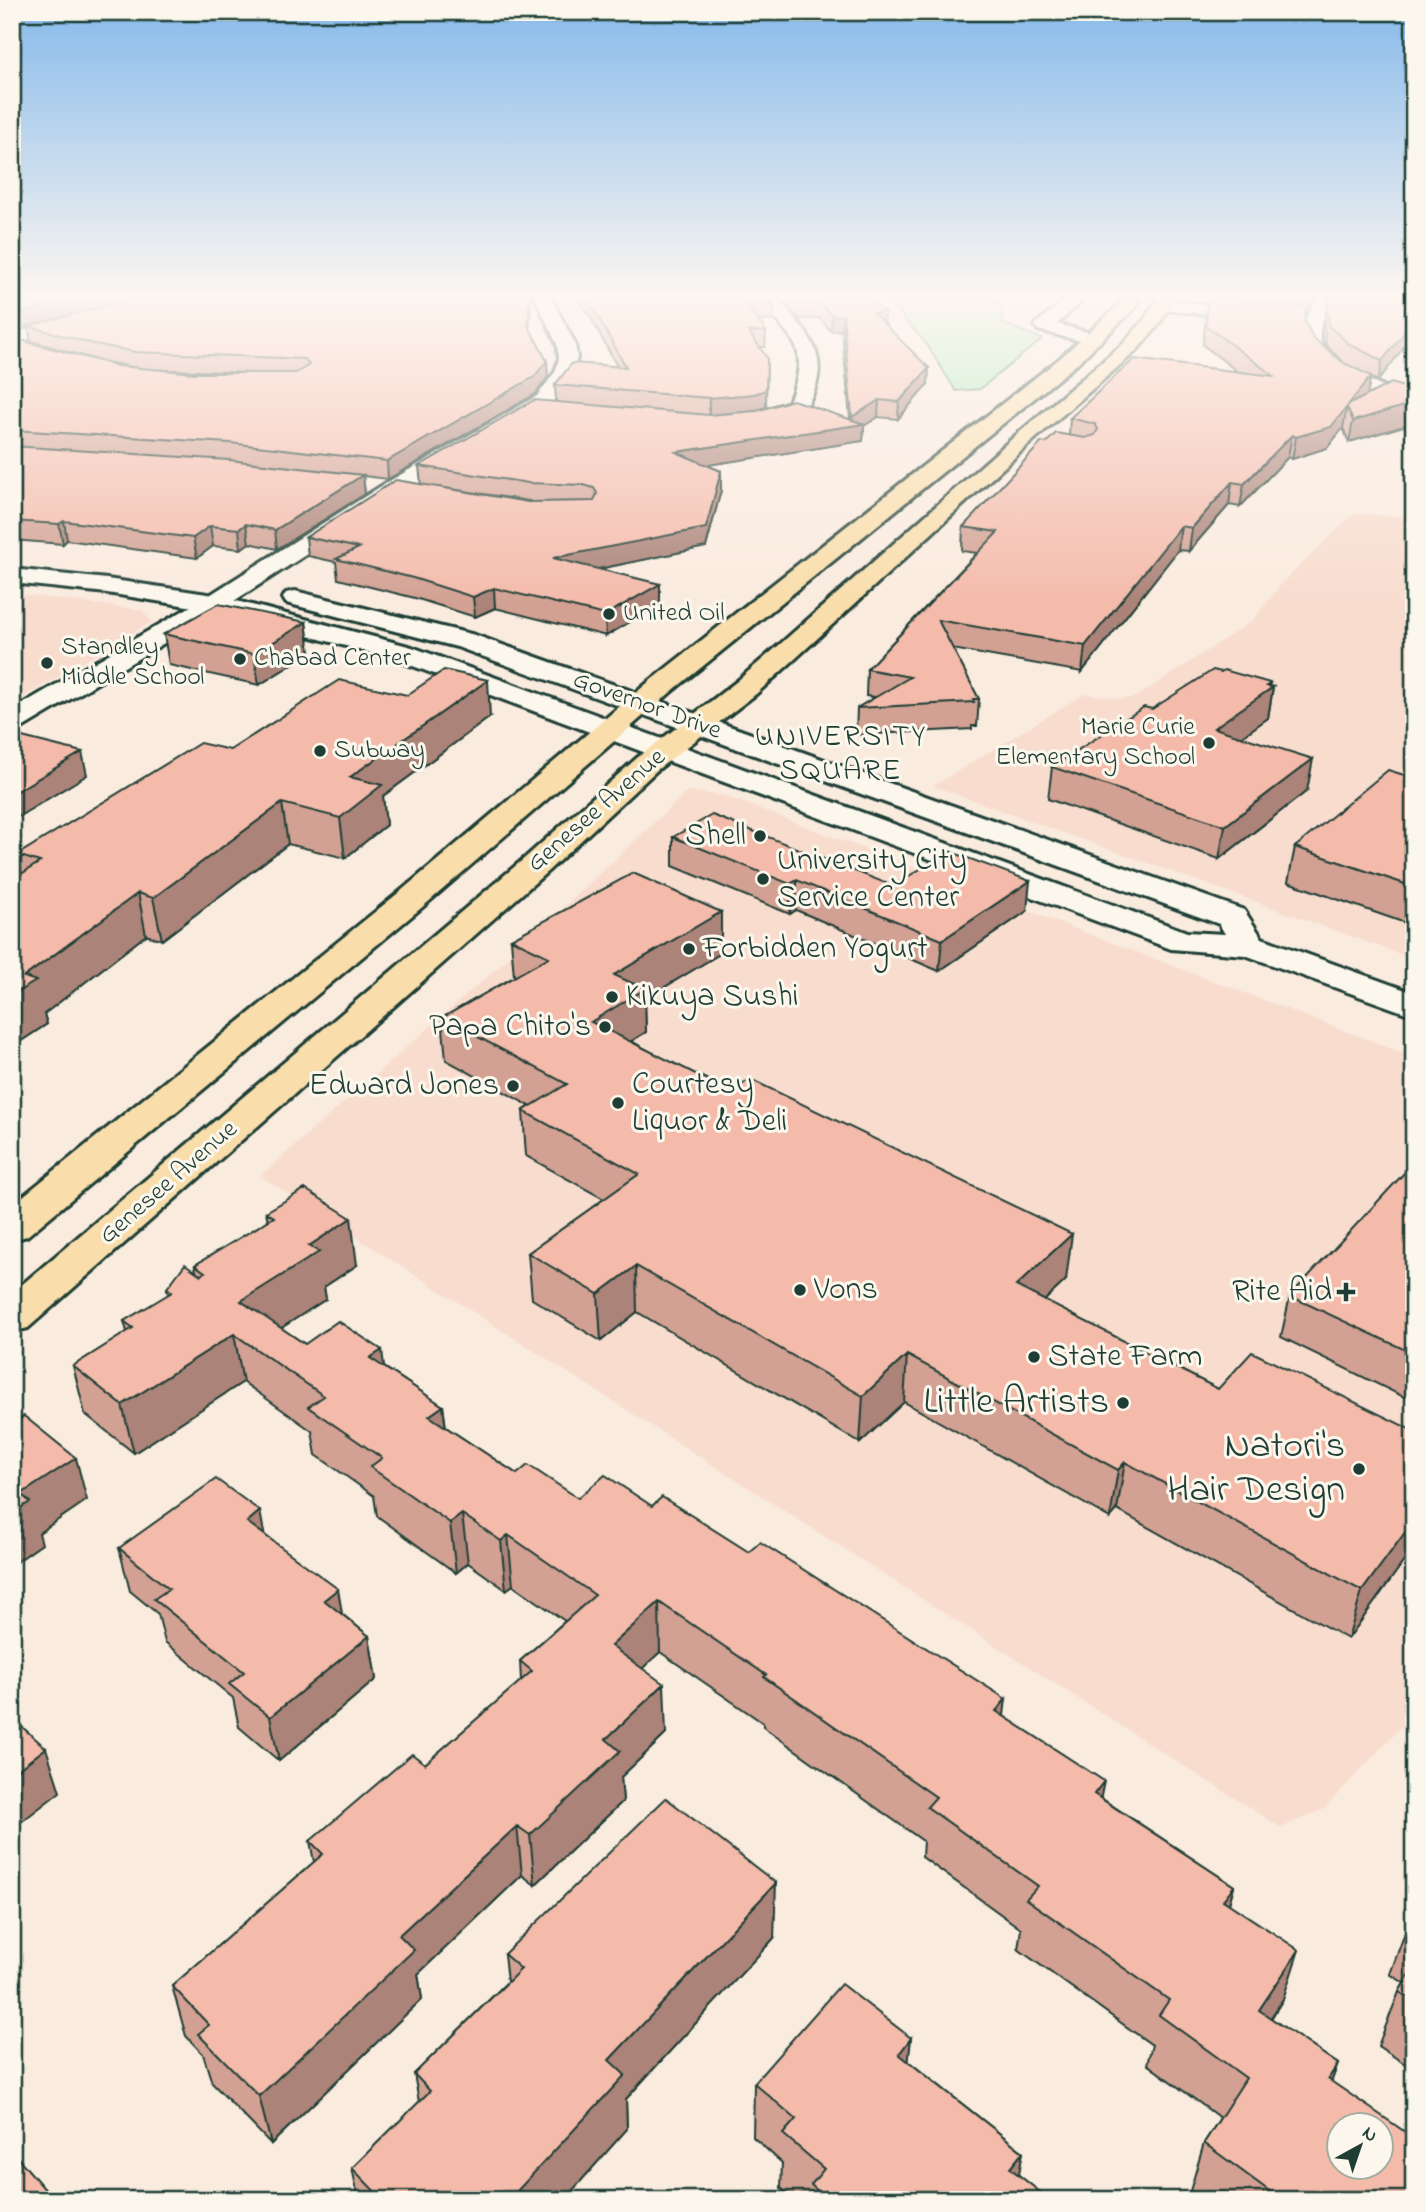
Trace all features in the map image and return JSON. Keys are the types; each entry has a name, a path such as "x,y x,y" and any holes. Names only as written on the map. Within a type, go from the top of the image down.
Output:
{"main road":[{"name":"Genesee Avenue","path":"12,1227 403,906 641,704 1023,397"},
{"name":"Genesee Avenue","path":"12,1317 665,750 766,670 1071,397"}],"street":[{"path":"12,722 214,603 394,488 546,397"},
{"path":"734,424 757,420 797,406 800,397"},
{"path":"1396,397 1414,404"},
{"path":"531,408 559,411"},
{"path":"1021,441 1048,445"},
{"path":"362,484 427,494"},
{"name":"Governor Drive","path":"12,558 169,575 240,587 333,606 466,641 1232,917 1249,944"},
{"name":"Governor Drive","path":"12,576 107,586 214,603 403,653 1183,943 1249,944 1414,1005"}],"shaded area":[{"name":"Marie Curie Elementary School","path":"1353,514 1414,517 1414,959 933,786 1084,694 1125,699 1138,696 1252,621 1283,582"},
{"name":"Standley Middle School","path":"12,593 142,610 152,622 12,704"},
{"name":"UNIVERSITY SQUARE","path":"688,791 725,796 1414,1057 1414,1713 1324,1809 1281,1828 260,1176 523,945"}],"building":[{"path":"12,397 499,397 387,461 230,443 12,430"},
{"path":"850,397 903,397 899,402 879,400 852,417"},
{"path":"1093,397 1354,397 1348,405 1363,397 1414,397 1414,403 1353,421 1347,407 1331,427 1296,437 1292,435 1244,484 1232,482 1192,528 1181,526 1085,646 938,620 979,699 973,699 974,702 857,708 910,677 867,669 998,532 963,527 1042,442 1046,443 1056,433 1085,438 1095,435 1098,429 1095,424 1070,418"},
{"path":"534,400 709,415 757,411 793,400 864,424 676,452 721,471 706,528 553,558 660,584 605,615 494,588 473,597 413,578 336,559 359,548 306,537 396,480 528,502 594,501 597,493 594,488 584,485 528,483 419,466"},
{"path":"12,446 229,460 363,475 275,530 246,524 239,529 210,526 193,538 64,521 59,524 12,521"},
{"path":"218,604 306,622 254,654 164,634"},
{"path":"444,670 488,680 350,777 382,785 340,818 282,803 153,898 138,893 24,977 36,981 12,995 12,880 40,862 17,855 200,743 230,750 339,680 407,695"},
{"path":"1213,670 1224,670 1270,683 1267,686 1273,687 1214,728 1313,759 1225,826 1052,767 1144,707 1152,709"},
{"path":"18,736 82,752 12,794 12,739"},
{"path":"1388,770 1414,778 1414,887 1295,847"},
{"path":"712,815 893,886 949,851 1030,881 942,940 797,880 790,884 673,837"},
{"path":"633,873 721,912 614,975 645,989 591,1022 732,1092 750,1079 1072,1234 1016,1286 1218,1389 1252,1352 1414,1431 1414,1520 1362,1591 1125,1462 1118,1470 907,1355 863,1396 636,1266 598,1294 528,1253 639,1174 523,1111 567,1084 442,1018 549,957 511,939"},
{"path":"1407,1170 1414,1173 1414,1354 1290,1296"},
{"path":"305,1189 351,1218 309,1246 319,1252 241,1301 305,1344 338,1321 382,1350 370,1358 443,1406 429,1416 517,1474 528,1465 578,1498 605,1475 652,1506 662,1497 749,1552 760,1542 1006,1699 996,1711 1104,1781 1094,1794 1234,1886 1223,1900 1299,1950 1259,2010 1338,2064 1328,2079 1373,2110 1324,2110 1324,2180 1394,2180 1394,2124 1414,2138 1414,2200 1273,2200 1276,2196 1204,2143 1246,2078 1159,2015 1169,2000 1026,1899 1038,1886 927,1807 936,1797 659,1602 611,1646 664,1684 606,1739 620,1751 530,1835 517,1826 399,1935 414,1950 259,2096 198,2034 209,2025 172,1986 323,1854 310,1841 412,1754 425,1764 532,1671 520,1661 595,1595 508,1535 501,1541 462,1514 450,1523 370,1467 382,1458 308,1407 324,1396 234,1334 122,1405 73,1366 133,1328 124,1321 172,1292 167,1288 185,1264 201,1275 205,1272 195,1265 274,1217 266,1212"},
{"path":"24,1416 76,1458 21,1494 30,1502 12,1513 12,1424"},
{"path":"216,1479 260,1511 247,1522 338,1589 324,1600 369,1636 270,1717 229,1684 244,1672 154,1599 169,1589 119,1548"},
{"path":"12,1718 46,1748 12,1774"},
{"path":"666,1798 776,1883 609,2060 625,2075 517,2191 526,2200 383,2200 352,2168 430,2091 414,2074 521,1969 504,1954"},
{"path":"1414,1966 1414,2001 1399,1992"},
{"path":"841,1984 911,2038 899,2054 1023,2152 1010,2168 1050,2200 828,2200 811,2185 824,2169 783,2134 796,2119 754,2083"},
{"path":"12,2151 54,2200 12,2200"}],"place":[{"name":"United Oil","path":"609,614"},
{"name":"Chabad Center","path":"240,659"},
{"name":"Standley Middle School","path":"47,663"},
{"name":"Marie Curie Elementary School","path":"1209,743"},
{"name":"Subway","path":"320,751"},
{"name":"Shell","path":"760,836"},
{"name":"University City Service Center","path":"763,879"},
{"name":"Forbidden Yogurt","path":"689,949"},
{"name":"Kikuya Sushi","path":"612,997"},
{"name":"Papa Chito's","path":"605,1027"},
{"name":"Edward Jones","path":"513,1086"},
{"name":"Courtesy Liquor & Deli","path":"618,1103"},
{"name":"Vons","path":"800,1290"},
{"name":"Rite Aid","path":"1346,1292"},
{"name":"State Farm","path":"1034,1357"},
{"name":"Little Artists","path":"1123,1403"},
{"name":"Natori's Hair Design","path":"1359,1469"}],"district":[{"name":"UNIVERSITY SQUARE","path":"841,755"}]}
